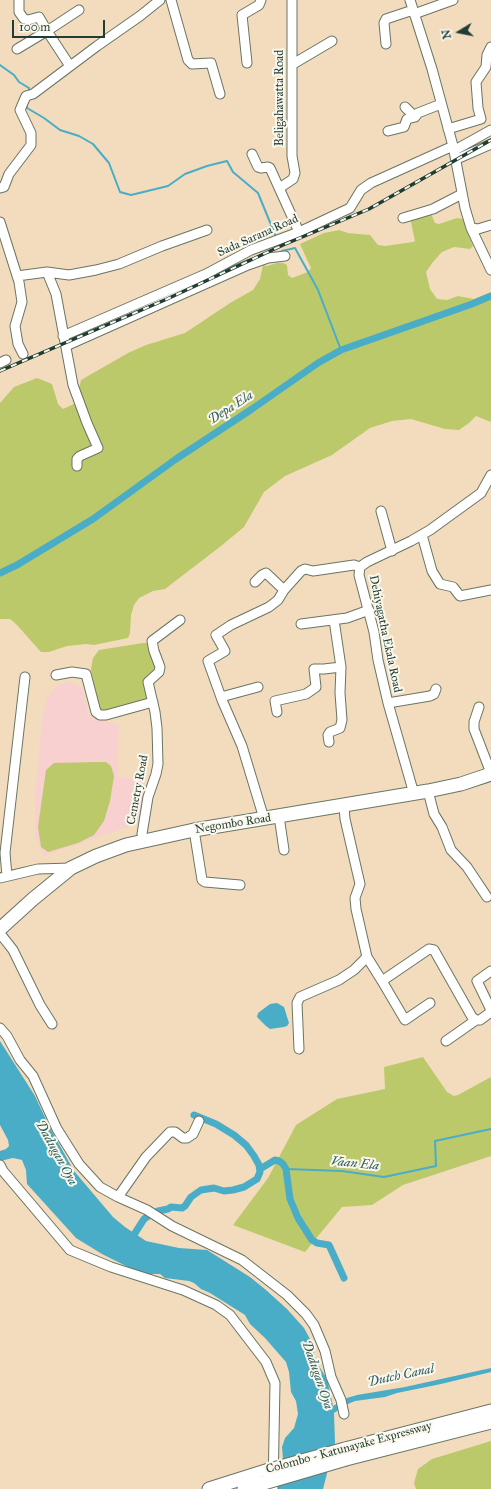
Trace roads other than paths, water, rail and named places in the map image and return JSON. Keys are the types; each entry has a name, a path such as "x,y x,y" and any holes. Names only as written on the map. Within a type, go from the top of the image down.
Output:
{"highway":[{"name":"Negombo Road","path":"0,920 27,894 66,868 120,847 144,840 194,830 344,806 414,791 460,777 490,770"},
{"name":"Negombo Road","path":"1,934 33,899 66,868 79,857 104,846 142,834 262,812 414,791 428,792 462,784 490,770"},
{"name":"Colombo - Katunayake Expressway","path":"244,1489 345,1454 491,1411"},
{"name":"Colombo - Katunayake Expressway","path":"345,1454 491,1422"},
{"name":"Colombo - Katunayake Expressway","path":"209,1489 268,1481"}],"street":[{"path":"19,0 19,12 24,19 28,20 39,17 70,66"},
{"path":"0,188 4,187 9,174 31,145 31,133 20,110 26,96 33,94 160,0"},
{"path":"171,0 188,60 192,64 211,63 220,94"},
{"path":"247,62 242,15 259,5 262,0"},
{"name":"Beligahawatta Road","path":"280,190 281,187 293,179 295,173 292,156 292,0"},
{"path":"410,0 432,69 455,152 464,208 471,228 491,270"},
{"path":"386,44 384,23 386,18 414,12 453,0"},
{"path":"17,49 79,10"},
{"path":"293,64 332,41"},
{"path":"448,129 481,119 478,108 476,82 486,67 487,55 491,47"},
{"path":"388,131 404,127 407,119 415,117 418,113 441,104"},
{"path":"405,107 415,117"},
{"path":"455,152 491,130"},
{"path":"455,152 491,144"},
{"name":"Sada Sarana Road","path":"63,336 206,274 251,250 299,232 350,208 361,190 371,183 455,152"},
{"path":"252,154 258,167 270,168 299,232"},
{"path":"403,218 433,209 462,194"},
{"path":"0,222 17,276 22,302 15,326 18,344 23,354"},
{"path":"471,228 478,229 491,225"},
{"path":"17,276 47,272 78,274 119,264 162,246 207,230"},
{"path":"66,346 248,265 268,258 285,256"},
{"path":"47,272 56,294 73,385 98,448 80,456 77,459 77,466"},
{"name":"Dehiyagatha Ekala Road","path":"414,791 388,703 359,574 360,567 367,562 422,535 481,493 490,482"},
{"path":"381,511 392,551"},
{"path":"422,535 432,571 440,584 454,588 460,596 491,590"},
{"path":"262,812 240,741 221,697 208,661 225,651 216,635 231,625 269,607 278,600 284,590 304,569 313,571 354,565 360,567"},
{"path":"255,582 266,572 284,590"},
{"path":"301,624 348,618 368,610"},
{"name":"Cemetry Road","path":"142,834 148,797 158,764 158,742 153,702 148,682 158,672 160,667 152,641 180,620"},
{"path":"329,742 328,735 330,732 340,728 342,720 340,693 341,667 334,620"},
{"path":"276,712 275,701 306,694 316,687 314,669 341,667"},
{"path":"56,675 72,672 86,674 96,712 100,715 106,715 153,702"},
{"path":"25,677 3,877 38,869 66,868"},
{"path":"221,697 258,688"},
{"path":"388,703 430,696 434,694 436,689"},
{"path":"479,707 474,722 474,729 490,770"},
{"path":"428,792 434,814 442,827 451,850 467,867 487,897"},
{"path":"344,806 348,832 360,884 355,898 356,909 367,957 405,1020 430,1003"},
{"path":"279,816 284,850"},
{"path":"194,830 202,880 205,882 240,885"},
{"path":"1,934 13,950 40,1005 52,1024"},
{"path":"382,981 429,949 434,950 468,1010 476,1020"},
{"path":"299,1048 298,1002 300,997 339,980 354,970 367,957"},
{"path":"446,1041 476,1020 480,1020 491,1011 476,982 491,971"},
{"path":"0,1028 7,1036 20,1060 33,1076 57,1129 79,1164 100,1187 118,1198 147,1210 172,1226 242,1260 287,1296 306,1314 314,1325 325,1352 331,1377 341,1400 344,1412"},
{"path":"118,1198 146,1157 170,1132 175,1132 183,1138 187,1138 193,1134 199,1121"},
{"path":"1,1170 70,1250 111,1267 183,1290 216,1305 230,1315 266,1362 275,1383 268,1481"}],"water":[{"path":"277,1003 284,1007 289,1023 284,1027 270,1029 257,1017 258,1013 270,1004"},
{"name":"Dadugan Oya","path":"0,1041 35,1096 50,1128 74,1171 113,1217 146,1241 179,1248 207,1250 250,1277 266,1290 287,1309 304,1328 310,1339 317,1363 327,1379 333,1406 347,1398 357,1395 405,1387 491,1368 491,1372 385,1397 355,1401 348,1404 334,1413 335,1443 323,1489 276,1489 283,1459 282,1447 285,1438 294,1428 298,1414 296,1401 291,1392 289,1372 286,1362 265,1338 250,1324 245,1315 201,1289 194,1283 165,1278 160,1274 145,1274 136,1271 102,1254 76,1238 27,1184 26,1170 22,1160 13,1158 0,1161 0,1151 9,1146 8,1140 0,1125"}],"waterway":[{"path":"0,65 14,75 19,82 29,88 29,90"},
{"path":"27,102 27,108 60,130 79,136 93,144 109,163 120,192 131,195 168,186 185,174 227,161 233,172 258,193 276,237"},
{"path":"282,251 295,248 318,290 341,350"},
{"name":"Depa Ela","path":"0,573 17,565 93,519 176,459 318,363 341,350 491,296"},
{"path":"158,1211 171,1207 182,1208 191,1197 201,1190 214,1188 224,1191 244,1187 257,1179 260,1172 259,1165 246,1145 234,1135 216,1124 194,1115"},
{"name":"Vaan Ela","path":"286,1169 342,1171 384,1177 436,1166 435,1141 491,1129"},
{"path":"260,1169 275,1160 283,1164 286,1169 290,1199 298,1218 312,1240 317,1243 329,1245 344,1278"},
{"path":"130,1241 144,1219 150,1215"}],"railway":[{"path":"0,371 167,299 283,245 369,209 491,140"}],"water label":[{"name":"Dutch Canal","path":"401,1376"}]}
